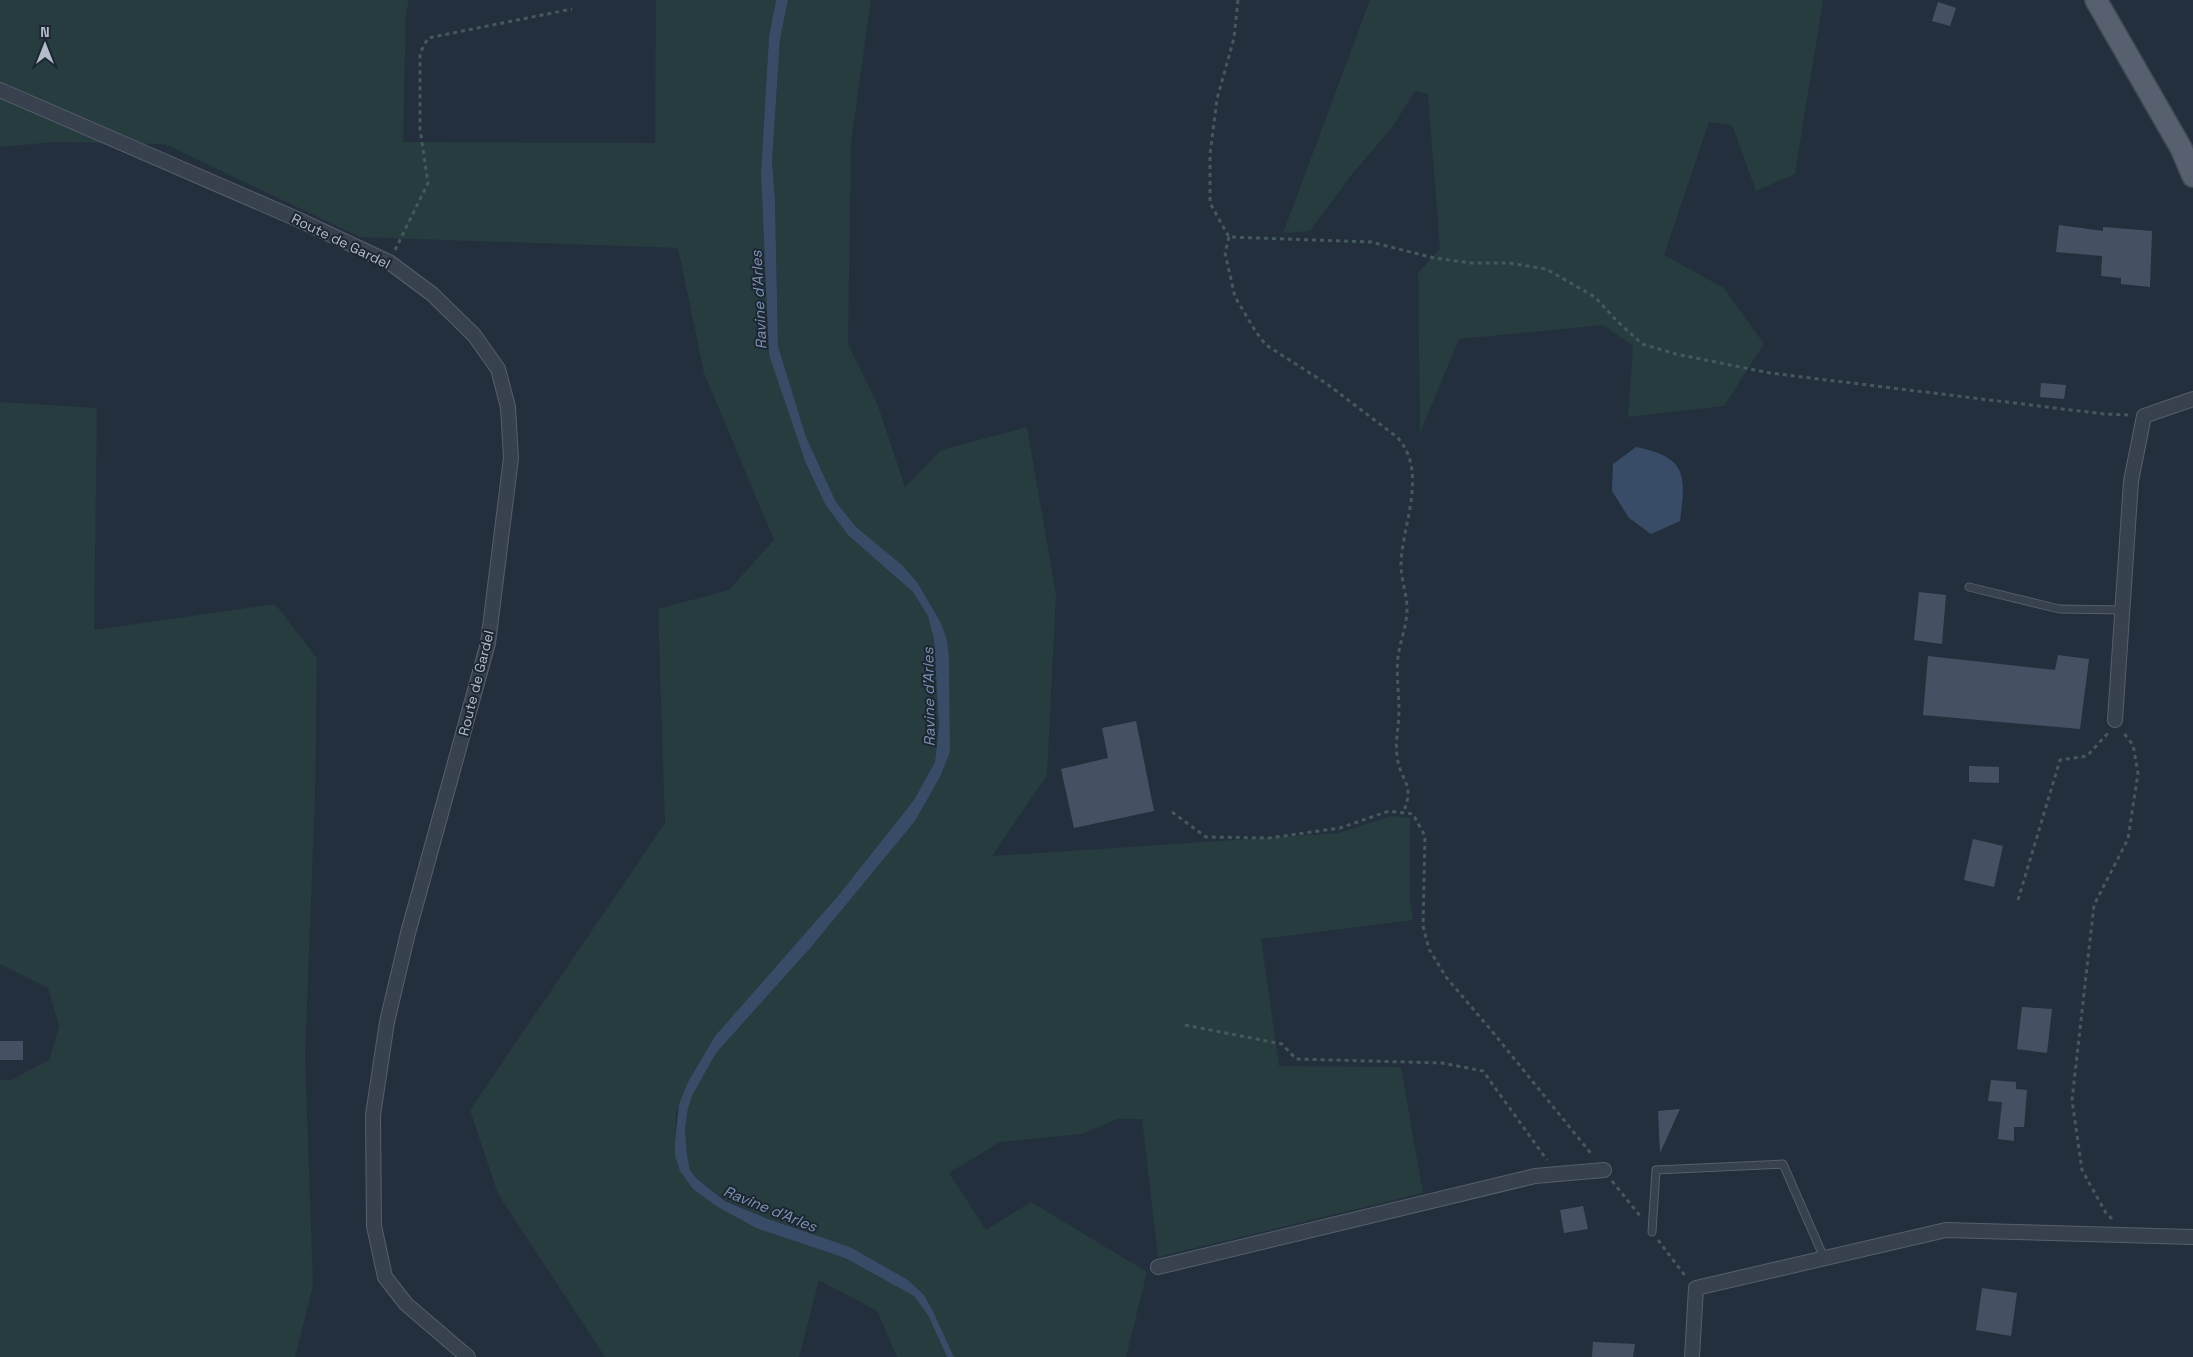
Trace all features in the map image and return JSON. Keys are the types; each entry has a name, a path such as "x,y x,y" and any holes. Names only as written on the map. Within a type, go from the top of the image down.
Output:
{"main road":[{"path":"2096,0 2181,148 2193,176"}],"street":[{"name":"Route de Gardel","path":"0,90 297,219 389,262 432,294 474,335 498,369 508,407 511,458 488,642 408,933 387,1022 374,1106 374,1226 385,1277 406,1304 468,1357"},
{"path":"2115,720 2130,481 2144,416 2193,398"},
{"path":"1158,1267 1521,1179 1604,1170"},
{"path":"1692,1357 1696,1288 1758,1273 1825,1260 1946,1230 2193,1237"}],"lane":[{"path":"1969,587 2059,609 2122,610"},
{"path":"1652,1232 1656,1170 1783,1164 1825,1260"}],"path":[{"path":"1238,0 1234,38 1217,98 1210,154 1210,203 1229,237 1225,254 1235,297 1266,345 1327,384 1397,437 1404,445 1410,461 1412,480 1410,518 1401,563 1407,610 1397,672 1399,710 1398,765 1408,784 1409,792 1408,802 1403,813"},
{"path":"389,262 428,183 420,128 420,53 428,38 572,9"},
{"path":"1229,237 1371,242 1434,258 1471,263 1508,263 1546,270 1595,297 1642,344 1676,354 1770,373 2104,414 2144,416"},
{"path":"2018,900 2060,760 2087,756 2107,737 2115,720 2133,745 2138,773 2128,839 2094,905 2072,1100 2082,1170 2106,1213 2129,1235"},
{"path":"1172,812 1206,837 1269,838 1340,828 1389,811 1414,814 1425,836 1423,926 1429,949 1446,977 1604,1170 1696,1288"},
{"path":"1185,1025 1282,1044 1296,1059 1442,1063 1483,1072 1546,1159 1561,1174"}],"green space":[{"path":"0,0 409,0 406,12 403,142 655,143 656,0 776,0 769,37 761,173 769,355 805,461 825,504 848,535 913,592 928,616 934,641 939,726 935,762 914,800 838,896 715,1036 688,1082 679,1104 676,1114 675,1156 693,1189 716,1206 756,1228 845,1258 914,1296 929,1317 947,1357 897,1357 877,1311 819,1280 799,1357 605,1357 498,1194 470,1110 665,823 658,609 729,590 774,540 704,373 678,248 360,237 165,144 55,142 0,147"},
{"path":"788,0 871,0 851,143 848,344 877,403 905,487 941,450 1027,427 1056,595 1047,775 992,856 1339,833 1391,816 1410,818 1410,899 1413,920 1261,939 1279,1066 1401,1067 1423,1193 1158,1257 1142,1119 1117,1119 1082,1134 1000,1142 949,1173 986,1230 1031,1202 1147,1272 1126,1357 954,1357 924,1295 908,1280 850,1247 768,1219 725,1200 696,1178 690,1170 685,1129 688,1108 692,1096 716,1053 812,946 915,821 940,777 950,752 949,656 947,640 941,623 917,582 902,565 856,527 836,502 806,437 778,345 775,201 772,161 780,39"},
{"path":"1370,0 1823,0 1795,174 1756,191 1732,125 1709,122 1664,255 1724,288 1764,344 1724,406 1628,417 1633,346 1603,325 1459,339 1420,433 1418,273 1440,249 1428,94 1415,91 1391,129 1352,174 1310,231 1283,233"},
{"path":"0,402 97,408 94,630 275,604 317,658 315,797 305,1056 313,1285 295,1357 0,1357 0,1080 11,1080 49,1060 59,1026 48,988 0,964"}],"water":[{"name":"Ravine d'Arles","path":"776,0 788,0 780,39 772,161 775,201 778,346 806,437 836,502 856,527 902,565 917,582 941,623 947,640 949,656 950,752 940,777 915,821 812,946 716,1053 692,1096 688,1108 685,1129 687,1155 690,1170 696,1178 725,1201 768,1219 850,1247 908,1280 924,1295 954,1357 947,1357 929,1317 914,1296 845,1258 756,1228 716,1206 693,1189 680,1171 675,1156 679,1104 688,1082 715,1036 838,896 914,800 935,762 939,726 934,640 928,616 913,592 848,535 825,504 805,461 769,355 761,173 769,37"},
{"path":"1636,447 1665,456 1674,463 1682,480 1683,491 1680,521 1651,534 1629,518 1612,491 1613,464"}],"building":[{"path":"1938,2 1956,8 1950,26 1932,21"},
{"path":"2059,225 2103,231 2103,227 2152,231 2150,287 2121,284 2121,278 2101,276 2102,256 2056,252"},
{"path":"2041,383 2066,385 2064,399 2040,397"},
{"path":"1919,592 1946,595 1942,644 1914,640"},
{"path":"2058,655 2089,659 2080,729 1923,715 1928,656 2055,670"},
{"path":"1136,721 1154,811 1074,828 1061,769 1108,758 1102,728"},
{"path":"1969,766 1999,767 1999,783 1969,782"},
{"path":"1973,839 2003,846 1994,887 1964,880"},
{"path":"2022,1007 2052,1009 2047,1053 2017,1049"},
{"path":"0,1041 23,1041 23,1060 0,1060"},
{"path":"1991,1080 2016,1082 2016,1089 2027,1090 2024,1127 2014,1127 2014,1141 1998,1139 2002,1102 1988,1101"},
{"path":"1680,1109 1660,1153 1658,1111"},
{"path":"1583,1206 1588,1229 1564,1233 1560,1210"},
{"path":"1982,1288 2017,1293 2011,1336 1976,1330"},
{"path":"1593,1342 1635,1344 1633,1357 1592,1357"}]}
